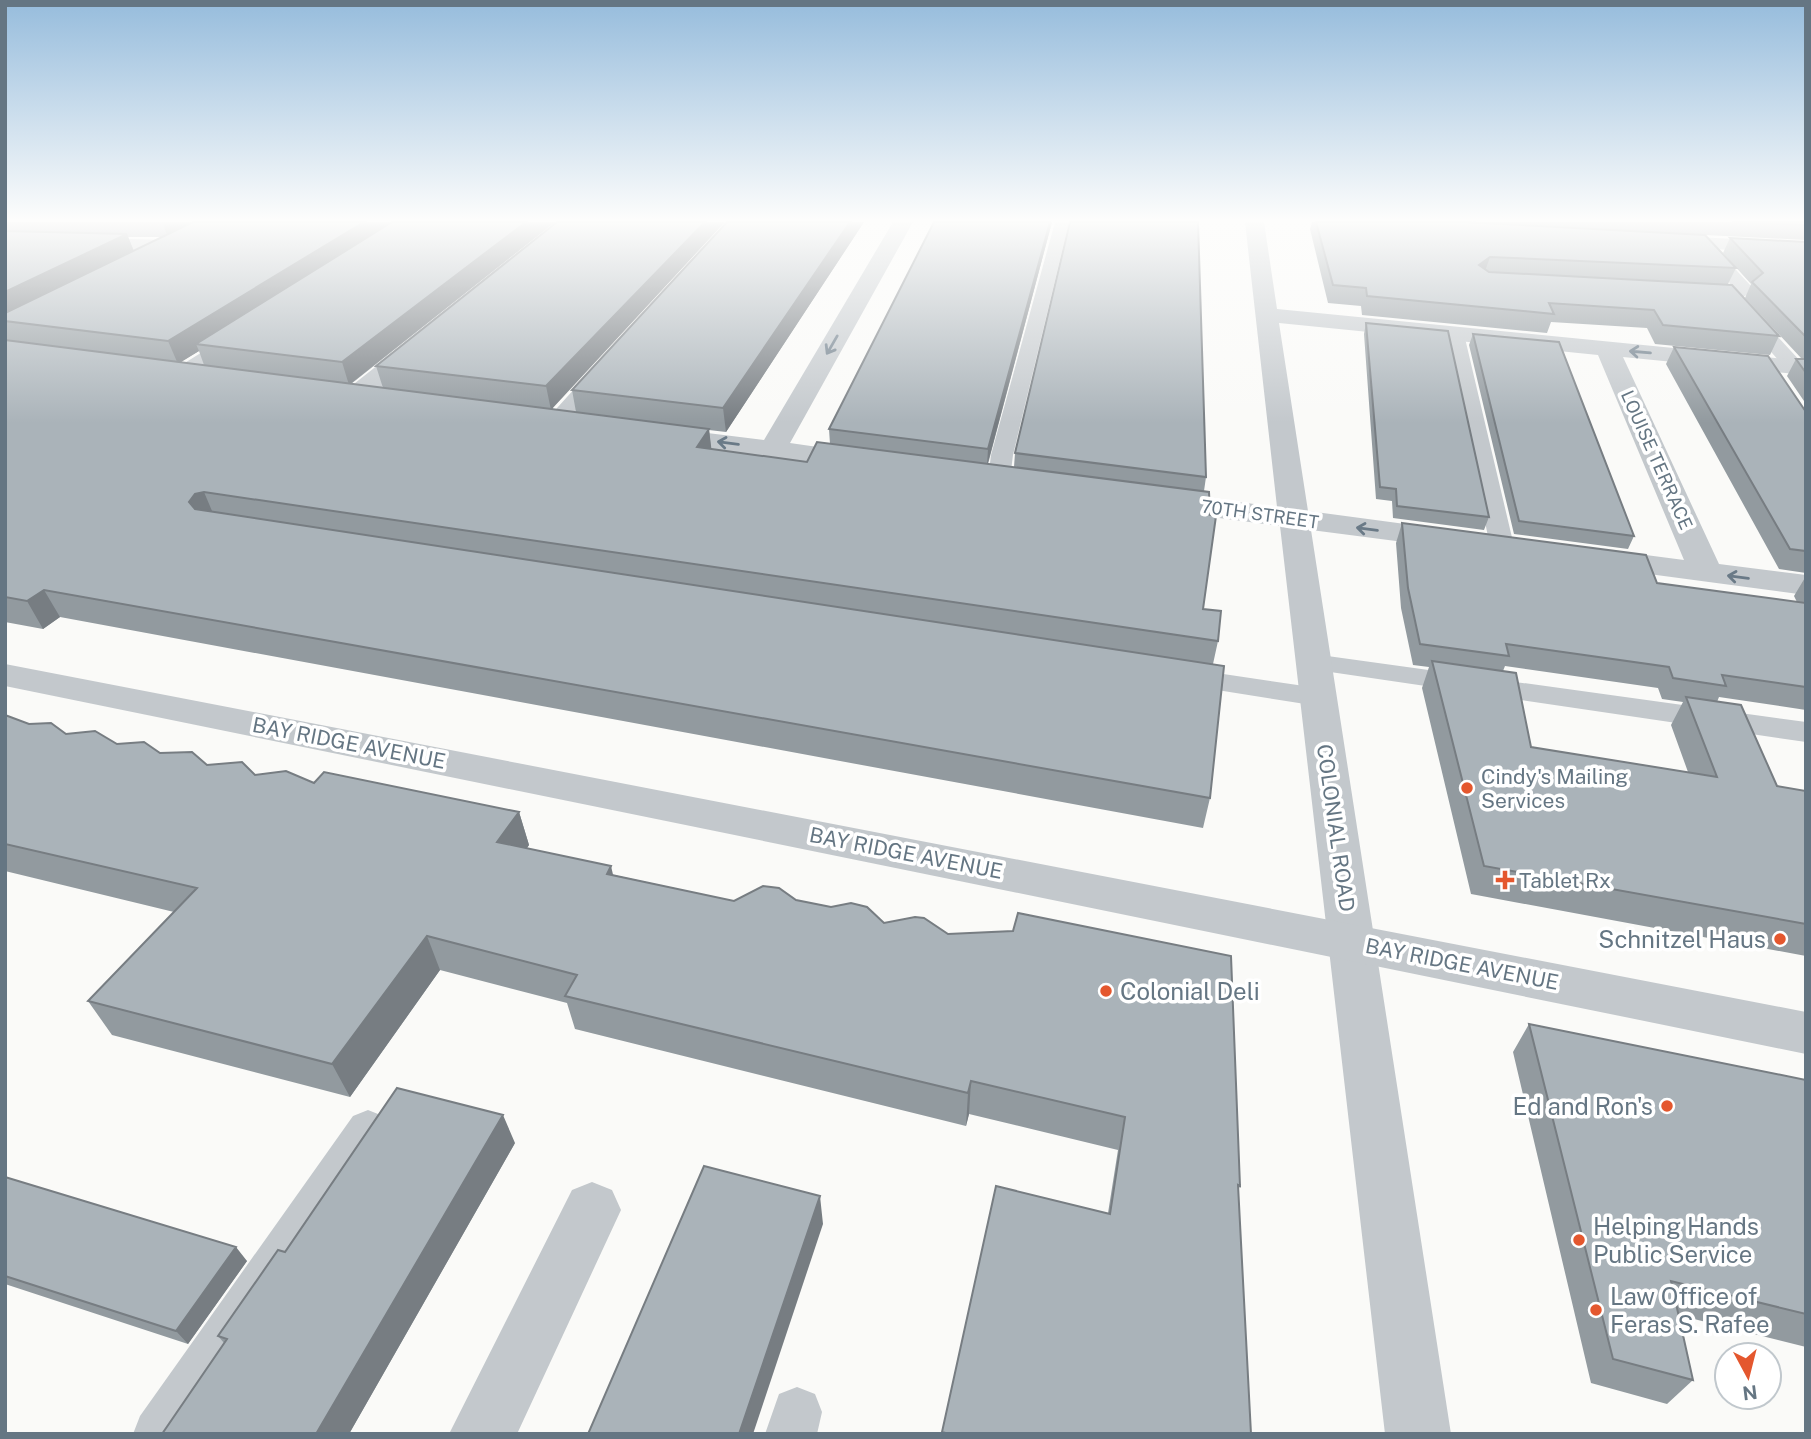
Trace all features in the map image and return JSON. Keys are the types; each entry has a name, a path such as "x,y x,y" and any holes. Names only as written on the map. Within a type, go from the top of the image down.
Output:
{"street":[{"path":"773,449 864,289"},
{"name":"COLONIAL ROAD","path":"1263,289 1418,1434"},
{"path":"1266,315 1801,367"},
{"path":"394,402 340,395 435,331"},
{"name":"LOUISE TERRACE","path":"1607,348 1706,572"},
{"path":"164,372 218,379"},
{"path":"637,432 892,465"},
{"name":"70TH STREET","path":"1130,497 1515,548"},
{"path":"1570,555 1806,585"},
{"name":"BAY RIDGE AVENUE","path":"5,675 1806,1033"},
{"path":"482,1434 592,1210"}],"lane":[{"path":"999,479 1002,455 1045,289"},
{"path":"1689,293 1730,295 1744,289"},
{"path":"1730,295 1801,367"},
{"path":"164,372 256,323"},
{"path":"1455,334 1515,548"},
{"path":"555,422 610,360"},
{"path":"1767,364 1784,390"},
{"path":"1313,662 1806,732"},
{"path":"1156,673 1318,697"},
{"path":"158,1434 368,1129"}],"building":[{"path":"54,289 253,289 168,341 5,321 5,313"},
{"path":"284,289 438,289 342,362 196,344"},
{"path":"473,289 640,289 546,386 376,366"},
{"path":"665,289 804,289 723,408 572,390"},
{"path":"900,289 1032,289 988,449 829,429"},
{"path":"1054,289 1200,289 1206,477 1015,453"},
{"path":"1366,289 1736,289 1779,336 1663,325 1654,310 1549,303 1554,314 1367,296"},
{"path":"1759,289 1806,289 1806,337"},
{"path":"1366,323 1448,331 1489,517 1397,506 1396,489 1380,487"},
{"path":"1473,334 1559,342 1634,536 1519,521"},
{"path":"5,340 709,429 697,447 807,462 817,442 1209,492 1210,515 1216,516 1203,609 1221,611 1218,641 204,492 195,494 189,502 195,509 1224,666 1210,798 44,590 27,601 5,597"},
{"path":"1674,347 1768,356 1806,412 1806,551 1790,549"},
{"path":"1796,359 1806,359 1806,373"},
{"path":"1402,523 1646,555 1657,583 1806,603 1806,687 1722,675 1726,686 1673,678 1669,667 1506,644 1509,656 1420,644 1408,588"},
{"path":"1432,661 1516,673 1531,747 1717,777 1686,697 1741,705 1777,786 1806,791 1806,924 1484,866"},
{"path":"5,715 29,724 51,723 66,734 95,731 117,744 144,742 160,753 192,752 207,765 242,762 255,775 286,771 314,783 324,772 519,812 497,842 611,866 607,874 734,901 763,886 779,888 796,900 831,907 851,903 867,907 884,923 915,917 924,918 948,934 1013,931 1018,913 1231,956 1240,1186 1238,1185 1251,1434 942,1432 996,1186 1110,1214 1125,1117 971,1081 968,1093 565,996 577,975 427,936 332,1064 88,1001 197,888 5,844"},
{"path":"1529,1024 1806,1080 1806,1314 1671,1281 1693,1380 1613,1359"},
{"path":"397,1088 503,1115 316,1434 162,1434 227,1339 218,1336 278,1250 285,1252"},
{"path":"704,1166 820,1196 739,1434 588,1434"},
{"path":"5,1177 236,1247 176,1331 5,1276"}],"place":[{"name":"Cindy's Mailing Services","path":"1467,788"},
{"name":"Tablet Rx","path":"1505,880"},
{"name":"Schnitzel Haus","path":"1780,939"},
{"name":"Colonial Deli","path":"1106,991"},
{"name":"Ed and Ron's","path":"1667,1106"},
{"name":"Helping Hands Public Service","path":"1579,1240"},
{"name":"Law Office of Feras S. Rafee","path":"1596,1310"}]}
